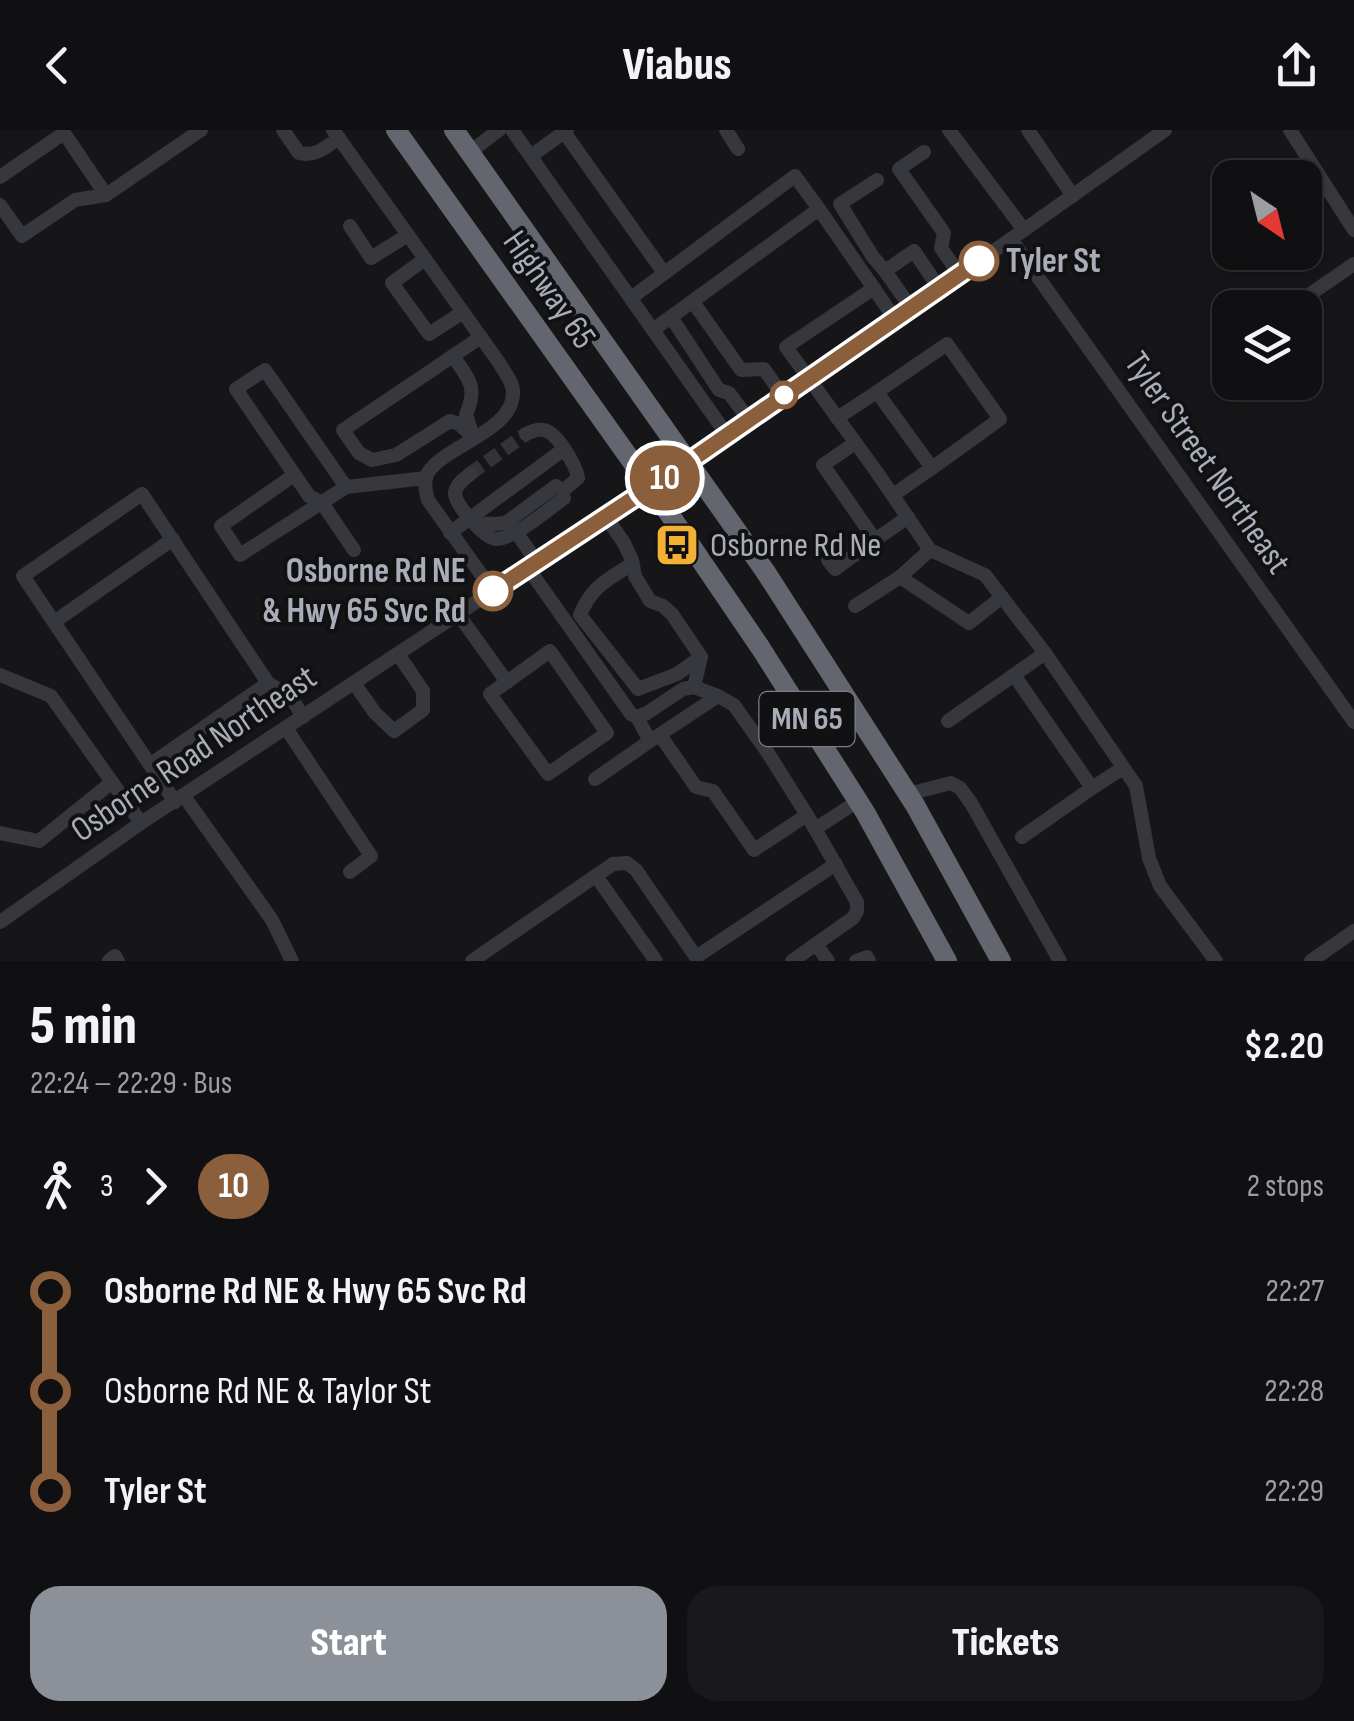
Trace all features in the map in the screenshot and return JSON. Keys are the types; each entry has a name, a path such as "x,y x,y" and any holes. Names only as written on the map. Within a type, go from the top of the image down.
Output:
{"highway":[{"name":"Highway 65","path":"396,130 650,487"},
{"name":"Highway 65","path":"454,130 687,463"},
{"name":"MN 65","path":"687,463 765,571 908,794 1001,961"},
{"name":"MN 65","path":"650,487 760,647 858,801 947,961"}],"street":[{"path":"0,205 22,236 75,200 106,195 201,130"},
{"path":"282,130 299,154 309,155 319,152 336,134 513,387 509,410 436,464 426,478 428,500 493,591"},
{"path":"470,152 499,130"},
{"path":"512,130 727,435"},
{"path":"726,130 738,148"},
{"path":"949,130 1024,230"},
{"path":"1028,130 1073,196"},
{"name":"Osborne Road Northeast","path":"0,922 687,463 1165,130"},
{"path":"1290,130 1354,230"},
{"path":"531,156 566,131 664,273"},
{"path":"0,176 64,133 106,195"},
{"path":"924,152 899,169 944,233 941,248 960,275"},
{"path":"630,298 795,176 895,318"},
{"path":"877,180 840,204 911,308"},
{"path":"654,330 819,209"},
{"path":"350,226 372,258 408,235"},
{"name":"Tyler Street Northeast","path":"1011,239 1354,722"},
{"path":"885,271 914,251 939,288"},
{"path":"425,259 392,283 429,334 463,312"},
{"path":"1316,290 1354,264"},
{"path":"874,288 786,347 930,550 985,574 1045,653 1136,786 1149,858 1160,886 1216,961"},
{"path":"693,302 741,370 764,369 783,396"},
{"path":"672,316 719,390 729,393 749,420"},
{"path":"474,438 459,424 446,422 396,455 372,460 359,453 343,430 480,337"},
{"path":"837,418 947,344 1000,419 893,495"},
{"path":"453,356 473,390 466,419 474,438"},
{"path":"683,372 700,360"},
{"path":"346,487 265,370 236,389 309,496 322,504 354,550"},
{"path":"700,396 716,385"},
{"path":"878,392 932,468"},
{"path":"451,422 466,412"},
{"path":"474,522 491,531 504,530 578,478 576,468 550,432 526,434"},
{"path":"855,442 823,465 875,540"},
{"path":"450,533 474,522 564,449"},
{"path":"294,474 221,526 240,555 346,487 426,478"},
{"path":"470,474 458,486 456,498 482,533 497,539 516,532 562,490"},
{"path":"292,961 272,920 150,764 22,576 142,494 268,683 291,697 303,717"},
{"path":"606,516 624,543 635,576 650,601 672,614 702,657 694,687"},
{"path":"828,560 835,569 908,517"},
{"path":"516,532 580,642 631,714 696,787 713,791 754,850 858,801"},
{"path":"54,622 173,539"},
{"path":"854,606 900,577 930,550"},
{"path":"632,564 587,597 580,614 638,690 678,674 702,657"},
{"path":"900,577 969,623 1002,596"},
{"path":"458,614 507,682"},
{"path":"580,642 595,632"},
{"path":"550,651 607,733 548,774 490,694 507,682 550,651"},
{"path":"948,721 1045,653"},
{"path":"354,683 375,713 394,731 424,710 424,690 398,654"},
{"path":"0,675 51,696 142,824"},
{"path":"1014,675 1092,788"},
{"path":"150,764 268,683"},
{"path":"637,717 683,689 694,687 718,696 742,714 811,822 857,902 857,911 853,918 792,961"},
{"path":"595,779 718,696"},
{"path":"286,728 372,856 350,872"},
{"path":"1022,838 1124,768"},
{"path":"0,834 39,841 111,783"},
{"path":"908,794 951,783 960,788 1060,961"},
{"path":"472,961 613,864 627,862 636,870 693,959 836,864"},
{"path":"596,876 656,961"},
{"path":"1310,961 1354,932"},
{"path":"816,944 828,961"},
{"path":"108,961 115,956 118,961"},
{"path":"856,961 867,957 869,961"}],"tunnel":[{"path":"470,474 526,434"}],"bus line":[{"name":"10","path":"493,591 687,463 979,261"}],"place":[{"name":"Tyler St","path":"979,261"},
{"name":"Osborne Rd Ne","path":"677,545"},
{"name":"Osborne Rd NE & Hwy 65 Svc Rd","path":"493,591"}]}
